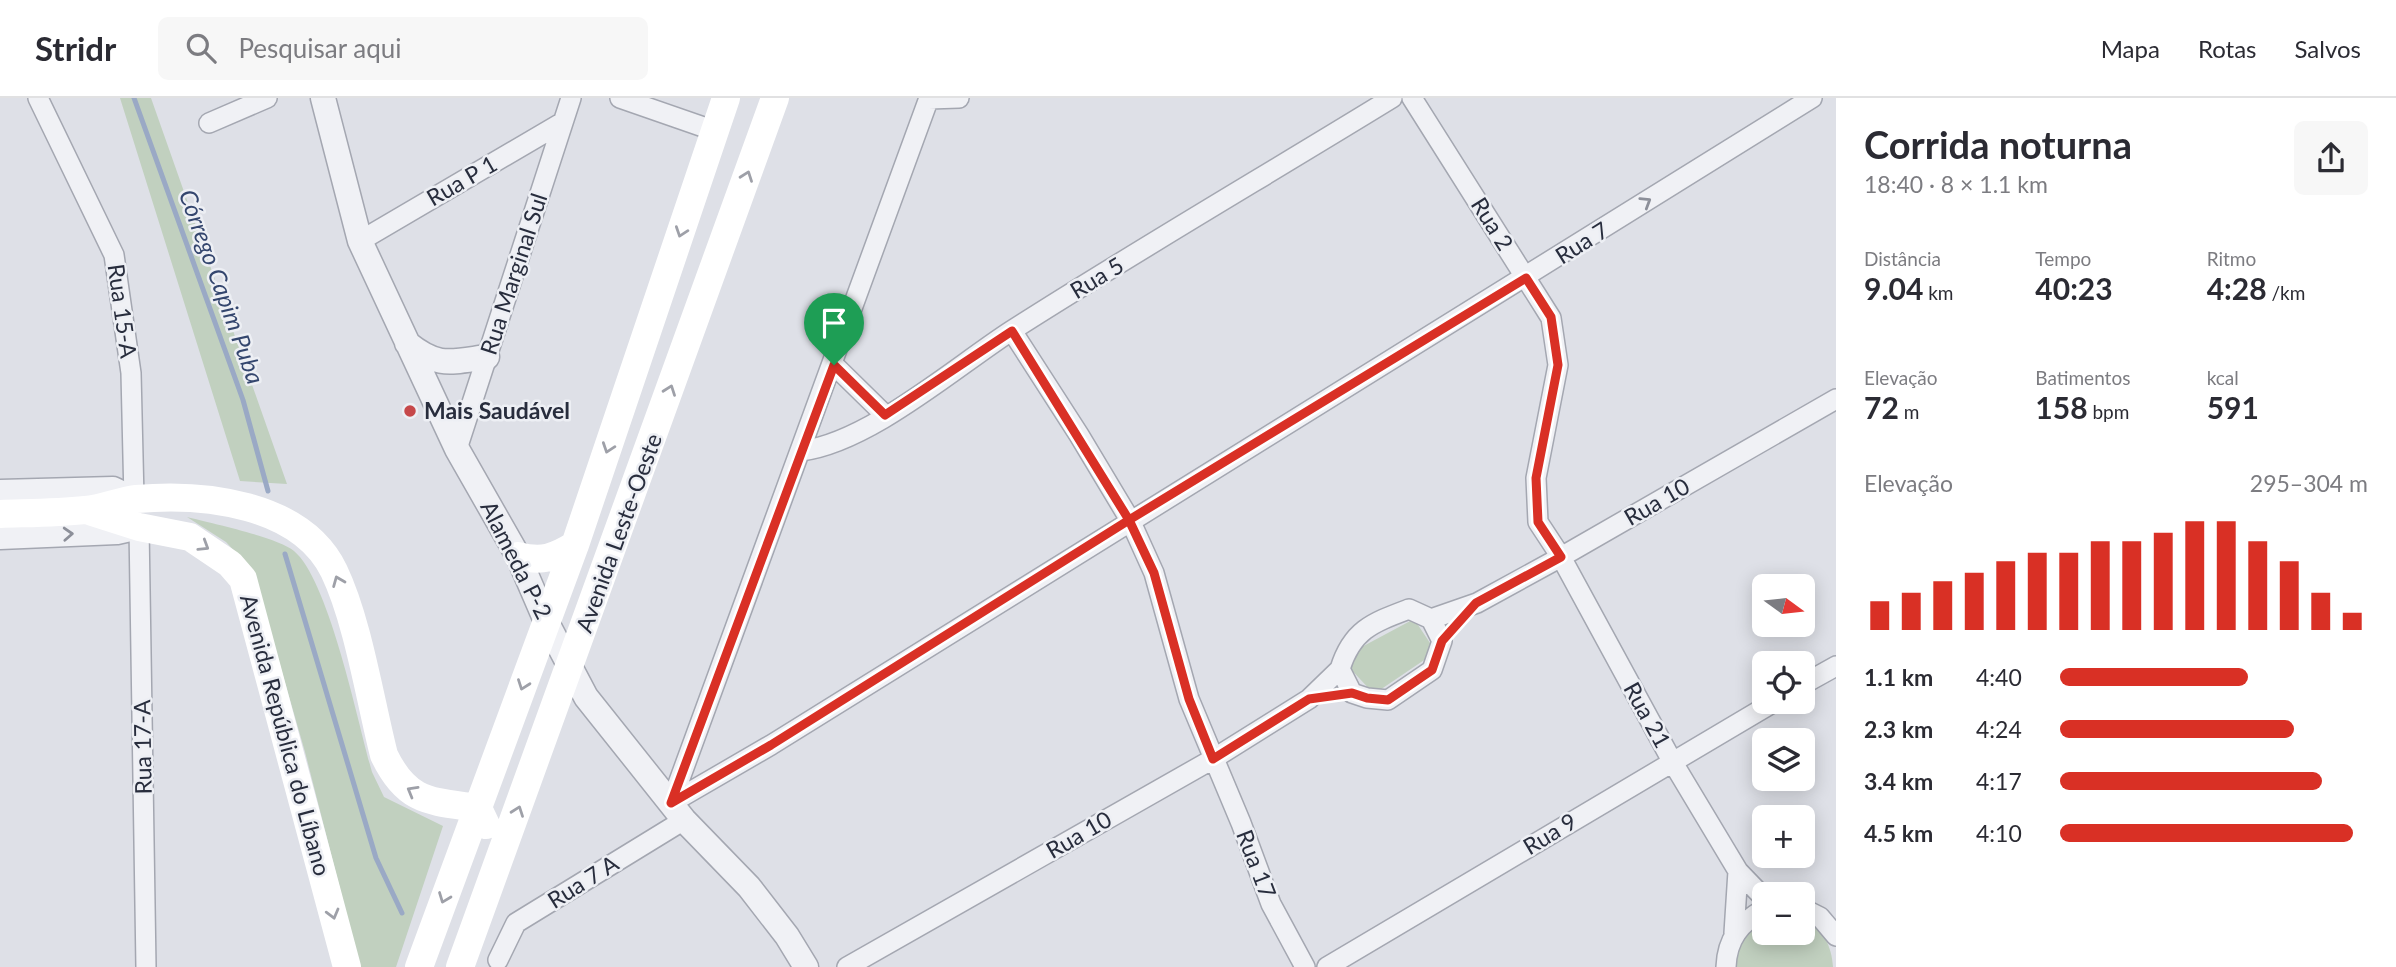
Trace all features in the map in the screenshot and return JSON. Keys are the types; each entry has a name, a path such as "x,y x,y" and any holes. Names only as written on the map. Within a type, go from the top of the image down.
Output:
{"main road":[{"name":"Avenida Leste-Oeste","path":"419,967 575,545 726,98"},
{"name":"Avenida Leste-Oeste","path":"460,967 775,98"},
{"name":"Avenida República do Líbano","path":"0,514 86,510 134,499 209,500 246,506 275,517 306,536 334,570 345,598 384,755 393,774 404,788 416,795 478,808"},
{"name":"Avenida República do Líbano","path":"86,510 139,527 190,537 218,554 243,579 347,967"},
{"path":"518,556 549,559 575,545"},
{"path":"471,936 467,908 487,829 478,808"}],"street":[{"name":"Rua 15-A","path":"38,98 114,255 131,373 134,499"},
{"path":"209,124 267,98"},
{"name":"Alameda P-2","path":"323,98 360,241 457,449 518,556 570,668 586,696 678,811 748,887 787,936 806,967"},
{"name":"Rua Marginal Sul","path":"457,449 571,98"},
{"path":"621,98 715,131"},
{"path":"678,811 801,451 929,98 959,98"},
{"name":"Rua 5","path":"801,451 838,442 885,415 1012,331 1392,98"},
{"name":"Rua 2","path":"1412,98 1551,317 1558,365 1536,478 1538,522 1561,557"},
{"name":"Rua 7","path":"678,811 771,745 1129,520 1526,278 1812,98"},
{"name":"Rua P 1","path":"360,241 564,122"},
{"name":"Rua 17","path":"1012,331 1129,520 1154,573 1189,699 1271,904 1305,967"},
{"path":"406,342 427,359 444,363 487,357"},
{"path":"834,365 885,415"},
{"name":"Rua 10","path":"1431,620 1476,603 1561,557 1836,399"},
{"name":"Avenida República do Líbano","path":"0,492 113,489 134,499"},
{"name":"Avenida República do Líbano","path":"0,537 117,532 139,527"},
{"name":"Rua 17-A","path":"139,527 146,967"},
{"name":"Rua 21","path":"1561,557 1672,761 1738,871 1752,886"},
{"name":"Rua 10","path":"1442,641 1476,603"},
{"path":"1409,609 1431,620 1442,641 1432,670 1388,700 1352,693 1339,669 1348,645 1376,622 1409,609"},
{"path":"1815,678 1836,666"},
{"name":"Rua 10","path":"847,967 1213,759 1309,699 1339,669"},
{"name":"Rua 10","path":"1309,699 1352,693"},
{"name":"Rua 9","path":"1327,967 1753,714"},
{"name":"Rua 7 A","path":"498,960 516,923 678,811"},
{"path":"1725,962 1734,933 1738,871"},
{"path":"1815,909 1836,912"},
{"path":"1815,915 1836,936"},
{"path":"1734,933 1752,916"}],"green space":[{"path":"120,98 151,98 287,484 240,481"},
{"path":"187,517 259,536 294,551 307,567 330,621 372,772 384,797 443,826 396,967 360,967 305,752 253,571 226,542"},
{"path":"1414,619 1436,652 1374,694 1345,663 1356,650"},
{"path":"1815,927 1831,952 1833,967 1736,967 1743,940 1752,929 1752,945 1815,945"}],"waterway":[{"name":"Córrego Capim Puba","path":"134,98 243,400 268,491"},
{"name":"Córrego Capim Puba","path":"285,554 376,858 402,913"}],"place":[{"name":"Mais Saudável","path":"410,411"}],"route":[{"path":"834,365 671,803 771,745 1129,520 1154,573 1189,699 1213,759 1309,699 1352,693 1388,700 1432,670 1442,641 1476,603 1561,557 1538,522 1536,478 1558,365 1551,317 1526,278 1129,520 1079,435 1012,331 885,415 834,365"}]}
